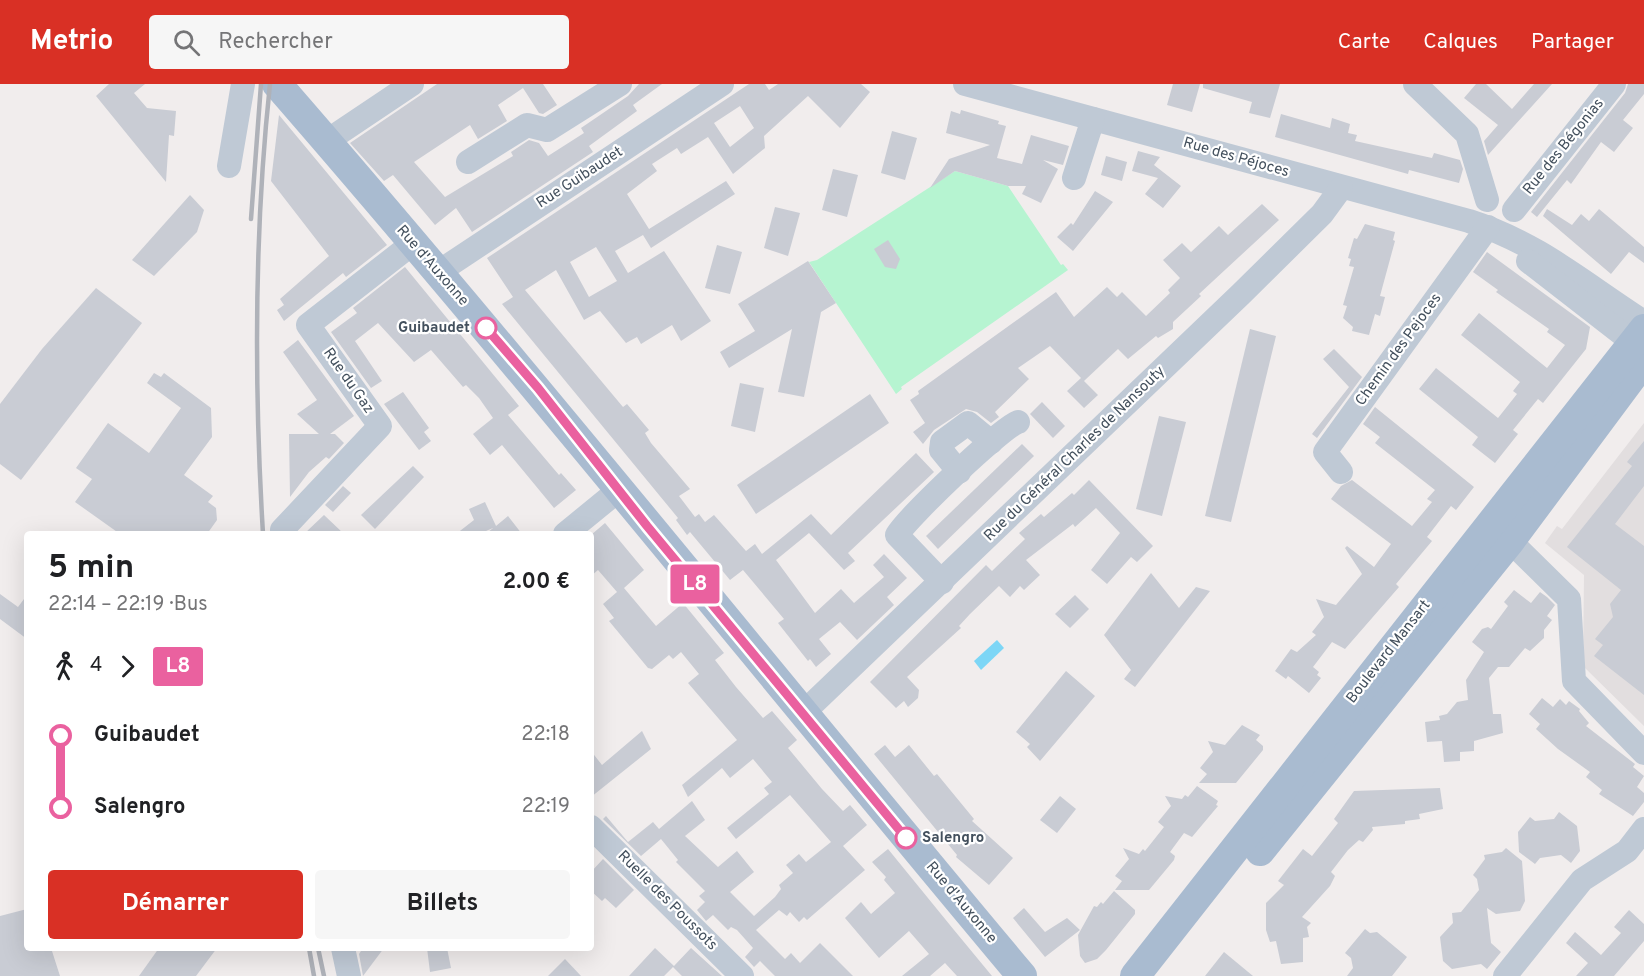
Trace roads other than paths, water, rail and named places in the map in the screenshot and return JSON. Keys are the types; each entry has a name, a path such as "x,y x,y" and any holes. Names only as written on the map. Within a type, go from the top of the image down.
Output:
{"main road":[{"name":"Rue d'Auxonne","path":"277,84 538,388 647,526 1022,976"},
{"name":"Boulevard Mansart","path":"1161,976 1510,541 1635,373 1642,342"},
{"name":"Boulevard Mansart","path":"1135,976 1642,342"}],"street":[{"path":"229,166 243,84"},
{"path":"327,141 412,84"},
{"path":"468,162 527,125 547,130 620,84"},
{"name":"Rue Guibaudet","path":"437,273 723,84"},
{"name":"Rue des Péjoces","path":"965,84 1488,227"},
{"path":"1414,84 1467,134 1487,201"},
{"name":"Rue des Bégonias","path":"1488,227 1514,210 1614,84"},
{"path":"1074,178 1093,119"},
{"name":"Rue du Général Charles de Nansouty","path":"802,714 942,582 1322,214 1341,188"},
{"path":"1514,210 1487,201 1478,205 1488,227 1528,261 1642,342"},
{"name":"Chemin des Pejoces","path":"1341,472 1325,452 1488,227"},
{"name":"Rue du Gaz","path":"282,531 380,426 308,325 412,243"},
{"path":"942,582 897,535 991,442 1010,425 1018,422"},
{"path":"959,472 941,450 942,442 968,423 991,442"},
{"path":"569,531 620,489"},
{"path":"1510,541 1569,599 1573,673 1578,688 1644,753"},
{"path":"1505,976 1582,880 1627,850 1644,829"},
{"name":"Ruelle des Poussots","path":"594,830 742,976"},
{"path":"344,951 349,976"}],"water":[{"path":"997,640 1004,648 981,670 974,661"}],"railway":[{"path":"251,219 261,84"},
{"path":"263,531 258,421 257,309 261,196 270,84"},
{"path":"310,951 314,976"},
{"path":"319,951 324,976"}],"place":[{"name":"Guibaudet","path":"486,328"},
{"name":"Salengro","path":"906,838"}]}
